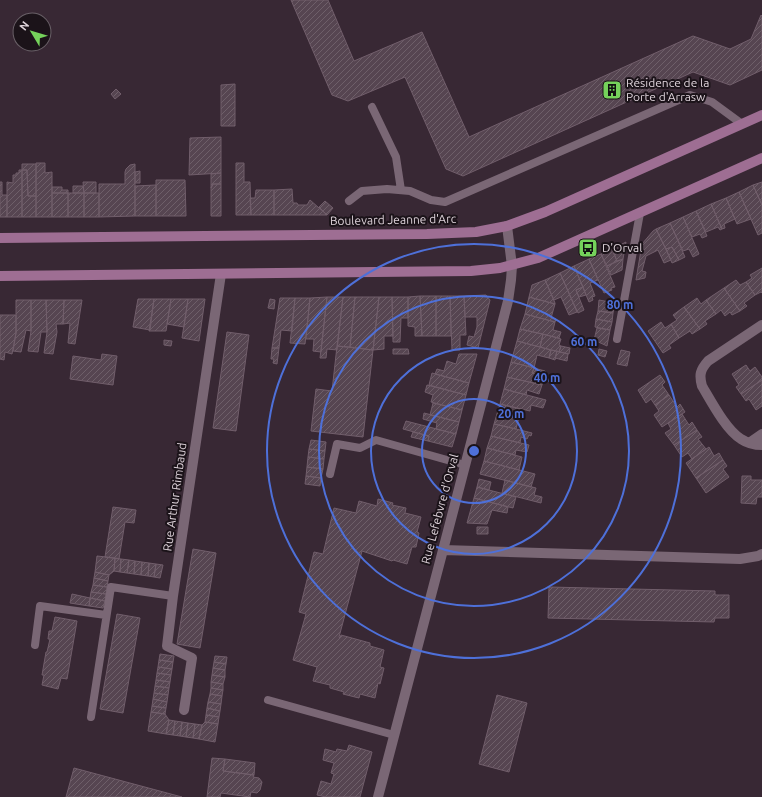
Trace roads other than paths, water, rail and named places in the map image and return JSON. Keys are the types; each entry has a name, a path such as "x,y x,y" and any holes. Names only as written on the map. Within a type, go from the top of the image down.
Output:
{"main road":[{"name":"Boulevard Jeanne d'Arc","path":"0,238 427,234 476,232 507,226 545,212 762,115"},
{"path":"0,276 471,271 500,268 538,258 762,158"}],"street":[{"name":"Rue Lefebvre d'Orval","path":"378,797 508,301 512,266 507,226"},
{"name":"Rue Arthur Rimbaud","path":"184,710 192,658 167,646 221,274"},
{"path":"762,325 708,361 703,367 700,379 702,386 729,430 742,440 749,443 762,445"},
{"path":"749,443 762,434"},
{"path":"443,550 740,559 762,554"}],"lane":[{"path":"349,201 362,191 387,189 410,191 432,200 445,202 690,95 712,102 742,124"},
{"path":"372,107 396,157 401,190"},
{"path":"617,339 640,212"},
{"path":"330,474 337,444 360,448 376,440 465,465"},
{"path":"91,717 110,587 174,596"},
{"path":"35,644 40,606 106,616"},
{"path":"268,700 394,735"}],"place":[{"name":"Résidence de la Porte d'Arrasw","path":"612,90"},
{"name":"D'Orval","path":"588,248"}]}
